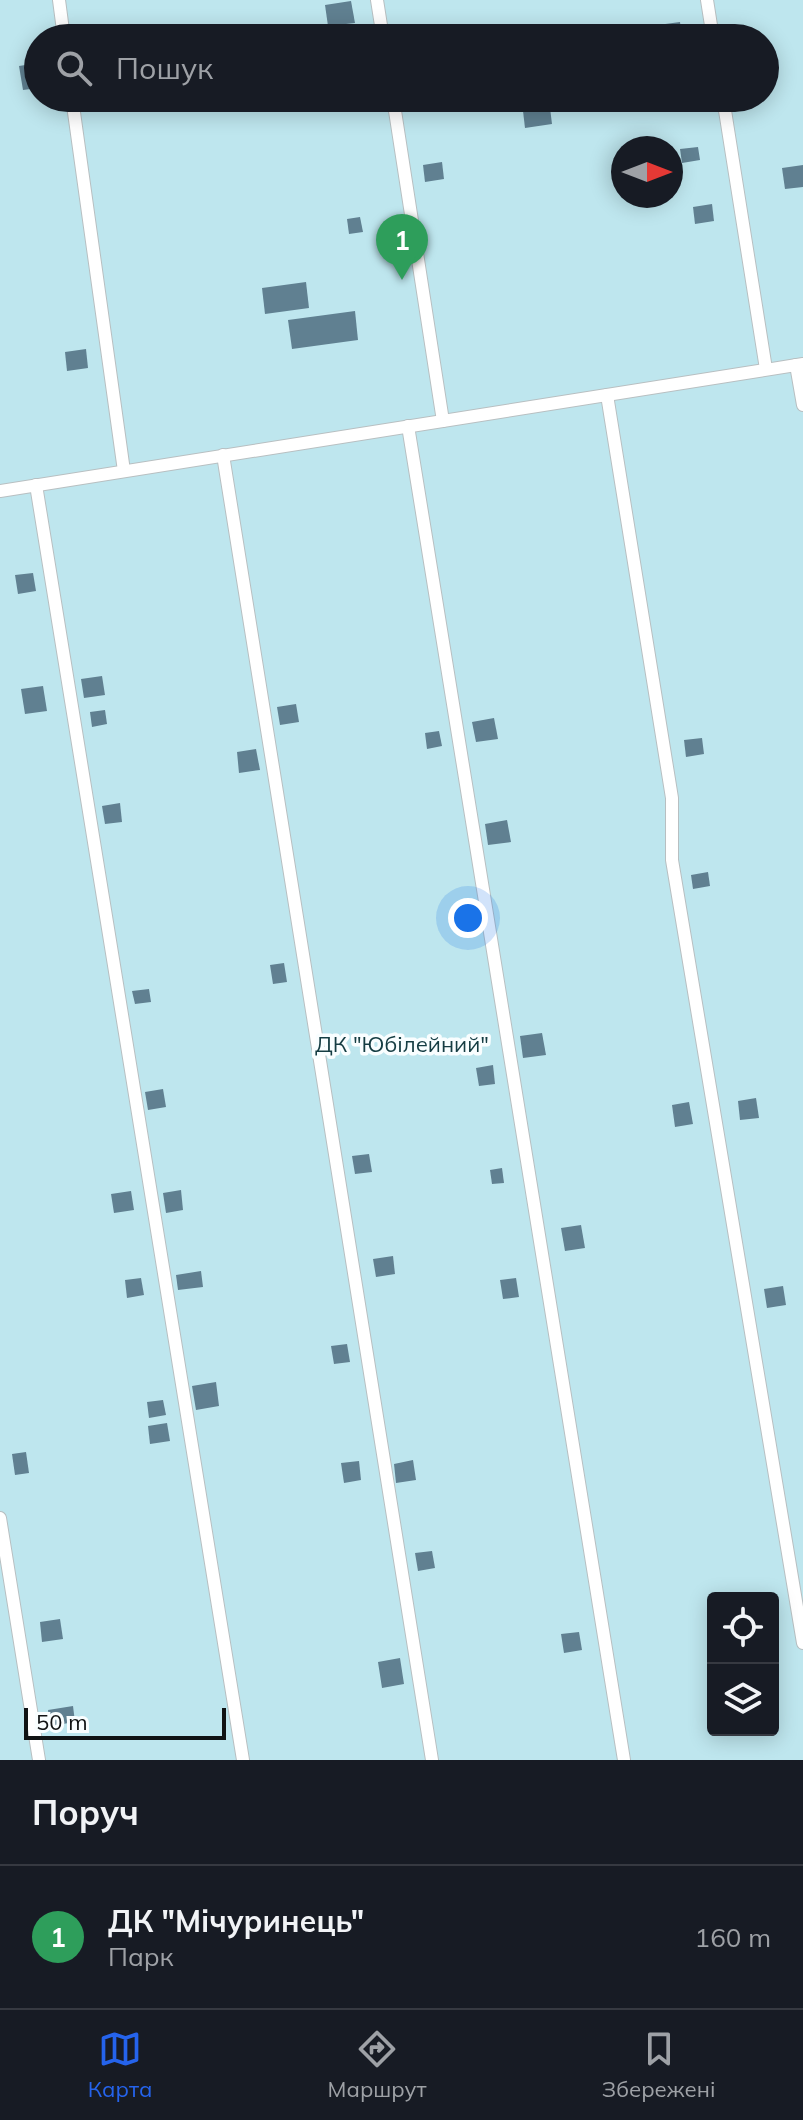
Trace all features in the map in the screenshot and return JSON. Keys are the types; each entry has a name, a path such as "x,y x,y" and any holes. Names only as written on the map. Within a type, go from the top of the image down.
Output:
{"lane":[{"path":"59,0 62,24"},
{"path":"377,0 381,24"},
{"path":"707,0 711,24"},
{"path":"74,112 124,471"},
{"path":"395,112 443,421"},
{"path":"725,112 766,369"},
{"path":"0,491 800,364 803,405"},
{"path":"607,395 672,798 672,860 803,1643"},
{"path":"408,426 624,1760"},
{"path":"223,455 432,1760"},
{"path":"36,485 243,1760"},
{"path":"0,1518 39,1760"}],"green space":[{"name":"ДК \"Юбілейний\"","path":"0,0 803,0 803,1760 0,1760"}],"building":[{"path":"351,1 355,23 328,24 325,5"},
{"path":"24,65 24,90 23,90 19,66"},
{"path":"523,112 550,112 552,124 525,128"},
{"path":"698,147 700,160 683,163 683,149"},
{"path":"442,162 444,179 425,182 423,165"},
{"path":"803,165 803,187 785,189 782,168"},
{"path":"712,204 714,221 695,224 693,207"},
{"path":"360,217 363,232 349,234 347,219"},
{"path":"306,282 309,308 265,314 262,288"},
{"path":"355,311 358,340 292,349 288,320"},
{"path":"86,349 88,368 67,371 65,352"},
{"path":"33,573 36,591 18,594 15,575"},
{"path":"102,676 105,695 84,698 81,679"},
{"path":"43,686 47,711 25,714 21,689"},
{"path":"296,704 299,722 280,725 277,707"},
{"path":"105,710 107,724 92,727 90,712"},
{"path":"494,718 498,739 476,742 472,722"},
{"path":"439,731 442,746 427,749 425,733"},
{"path":"702,738 704,754 686,757 684,740"},
{"path":"256,749 260,770 239,773 237,752"},
{"path":"120,803 122,822 105,824 102,806"},
{"path":"507,820 511,842 488,845 485,824"},
{"path":"708,872 710,886 693,889 691,875"},
{"path":"284,963 287,982 273,984 270,965"},
{"path":"149,989 151,1002 135,1004 132,991"},
{"path":"542,1033 546,1055 523,1058 520,1036"},
{"path":"493,1065 495,1084 479,1086 476,1068"},
{"path":"163,1089 166,1107 148,1110 145,1092"},
{"path":"756,1098 759,1118 740,1120 738,1101"},
{"path":"689,1102 693,1124 675,1127 672,1105"},
{"path":"369,1154 372,1172 355,1174 352,1156"},
{"path":"502,1168 504,1183 492,1184 490,1170"},
{"path":"181,1190 183,1210 166,1213 163,1193"},
{"path":"131,1191 134,1210 114,1213 111,1194"},
{"path":"581,1225 585,1248 565,1251 561,1228"},
{"path":"393,1256 395,1274 376,1277 373,1259"},
{"path":"201,1271 203,1287 178,1290 176,1275"},
{"path":"141,1278 144,1295 127,1298 125,1280"},
{"path":"516,1278 519,1297 503,1299 500,1280"},
{"path":"783,1286 786,1305 767,1308 764,1289"},
{"path":"347,1344 350,1362 334,1364 331,1346"},
{"path":"216,1382 219,1406 196,1410 192,1386"},
{"path":"163,1400 166,1415 149,1418 147,1402"},
{"path":"167,1423 170,1441 150,1444 148,1426"},
{"path":"26,1452 29,1473 15,1475 12,1454"},
{"path":"413,1460 416,1480 396,1483 394,1464"},
{"path":"359,1461 361,1480 344,1483 341,1463"},
{"path":"432,1551 435,1568 418,1571 415,1553"},
{"path":"60,1619 63,1639 42,1642 40,1622"},
{"path":"579,1632 582,1650 564,1653 561,1634"},
{"path":"400,1658 404,1684 382,1688 378,1662"},
{"path":"73,1706 75,1722 50,1726 48,1710"}],"place":[{"name":"ДК \"Мічуринець\"","path":"402,280"}]}
